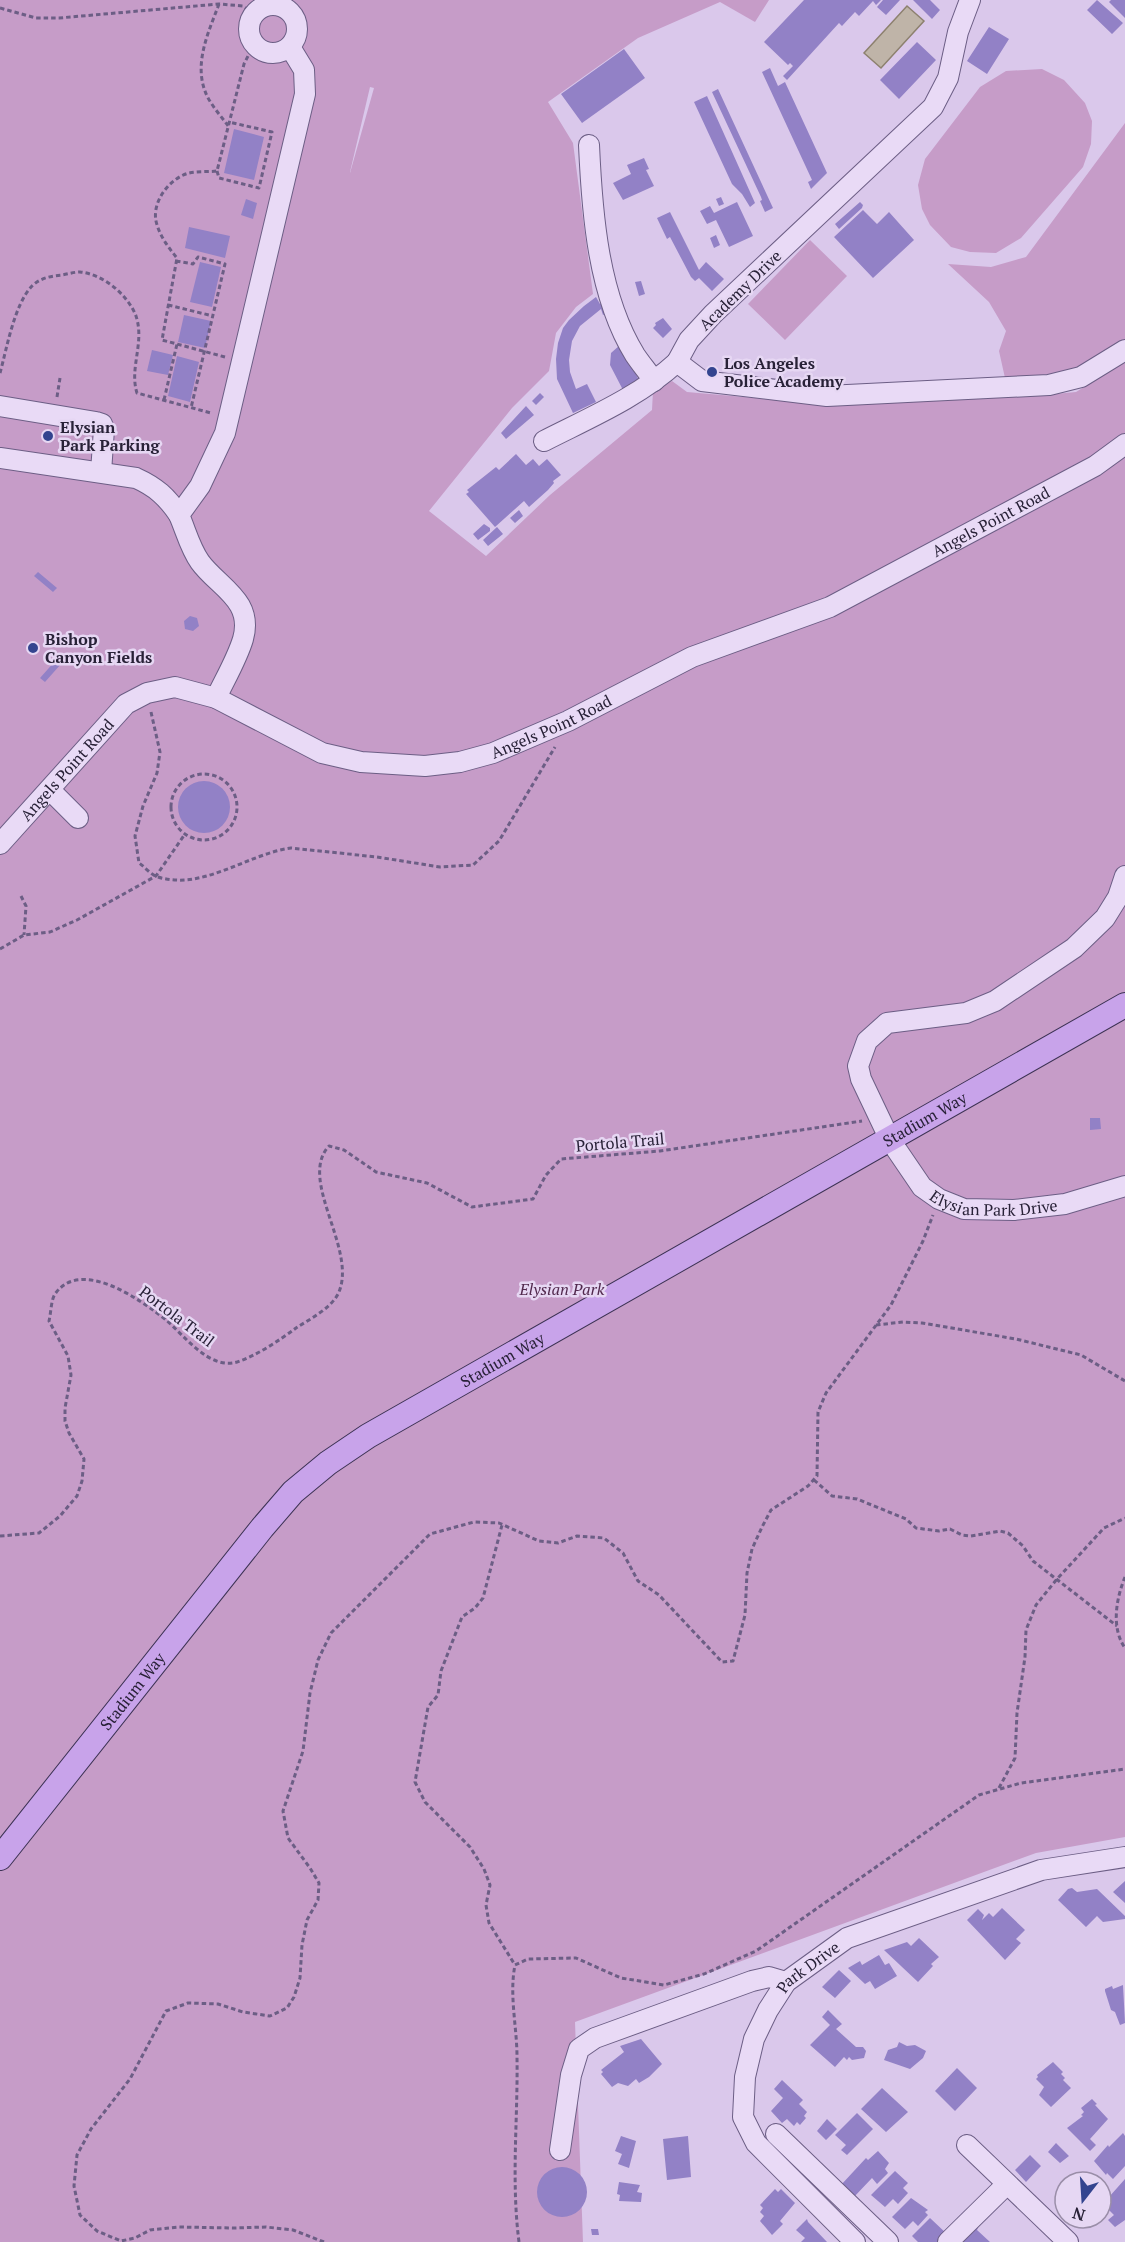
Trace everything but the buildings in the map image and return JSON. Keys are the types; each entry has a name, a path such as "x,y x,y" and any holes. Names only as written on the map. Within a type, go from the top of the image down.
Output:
{"main road":[{"name":"Stadium Way","path":"0,1858 262,1528 293,1492 328,1463 368,1436 1125,1005"}],"street":[{"name":"Academy Drive","path":"544,441 589,419 654,381 677,362 689,340 713,314 933,108 948,78 958,32 970,0"},
{"path":"275,5 290,12 297,26 295,41 283,52 267,53 254,44 249,29 254,14 267,6 275,5"},
{"path":"180,515 201,486 225,433 229,418 305,94 304,70 290,47"},
{"path":"590,145 591,188 596,234 606,279 616,313 634,354 654,381"},
{"path":"677,362 702,381 827,396 1049,385 1081,377 1125,350"},
{"path":"0,406 102,424 104,446 101,472"},
{"name":"Angels Point Road","path":"0,844 126,704 147,693 175,687 216,698 322,753 372,763 425,766 460,762 494,753 568,721 692,657 830,606 1095,466 1125,444"},
{"path":"0,458 136,478 151,485 167,497 180,515 200,562 238,601 245,619 243,638 216,698"},
{"path":"50,790 78,818"},
{"path":"890,1140 861,1079 858,1066 867,1041 887,1023 966,1013 1021,986 1074,948 1105,918 1118,897 1125,876"},
{"name":"Elysian Park Drive","path":"890,1140 922,1187 939,1198 964,1209 1014,1210 1065,1204 1125,1186"},
{"name":"Park Drive","path":"855,2242 756,2142 743,2117 745,2077 754,2039 768,2010 786,1982 847,1938 1041,1870 1125,1857"},
{"path":"561,2150 571,2075 579,2049 587,2043 595,2038 752,1981 769,1977 786,1982"},
{"path":"776,2134 888,2242"},
{"path":"967,2145 1068,2242"},
{"path":"948,2242 1007,2184"}],"path":[{"path":"196,0 199,6"},
{"path":"219,4 207,37 201,68 205,92 229,124 272,132 259,188 219,178 217,171 229,124 244,64 254,44"},
{"path":"0,8 36,18 48,18 219,4 243,6 254,14"},
{"path":"217,171 187,174 166,187 156,208 156,221 164,242 177,258 162,340 242,361"},
{"path":"176,261 193,264 198,257 225,264 191,408"},
{"path":"0,372 17,314 33,286 49,276 81,272 98,277 126,297 135,314 140,330 134,382 137,393 229,418"},
{"path":"168,305 213,316"},
{"path":"164,400 177,344"},
{"path":"147,693 160,752 156,772 135,836 139,863 156,876 186,880 220,871 277,849 291,848 343,852 440,867 472,865 499,841 568,721"},
{"path":"197,774 218,776 227,782 234,791 237,801 234,823 217,838 195,839 185,834 172,817 173,795 178,786 197,774"},
{"path":"0,949 24,935 50,932 59,928 156,876 185,834"},
{"path":"21,896 26,906 24,935"},
{"name":"Portola Trail","path":"0,1536 39,1533 60,1516 77,1496 82,1481 84,1459 69,1434 65,1421 71,1376 68,1356 49,1321 55,1295 73,1280 95,1279 132,1297 166,1320 195,1348 221,1363 237,1362 275,1343 329,1305 338,1294 343,1275 341,1251 326,1212 320,1165 322,1154 329,1146 344,1150 376,1172 428,1183 472,1207 533,1198 546,1176 561,1159 660,1151 879,1118"},
{"path":"324,2242 293,2230 266,2227 179,2227 150,2230 135,2238 122,2241 97,2231 80,2216 74,2186 77,2155 91,2129 130,2079 166,2012 188,2003 218,2004 243,2012 270,2016 287,2008 294,1997 300,1978 307,1920 318,1900 318,1883 288,1838 283,1811 303,1751 310,1694 318,1660 331,1634 350,1612 386,1580 430,1534 474,1522 502,1525 539,1541 558,1543 577,1536 604,1538 623,1552 638,1581 659,1595 723,1662 733,1661 745,1615 752,1549 771,1510 808,1486 817,1476 818,1412 826,1393 891,1305 922,1242 939,1198"},
{"path":"876,1326 903,1322 922,1323 1016,1339 1081,1355 1125,1381"},
{"path":"814,1480 832,1496 857,1499 906,1519 916,1528 939,1531 950,1529 962,1535 971,1536 1000,1531 1008,1533 1023,1546 1033,1561 1117,1626"},
{"path":"999,1789 1016,1758 1017,1713 1025,1657 1026,1630 1036,1605 1104,1528 1125,1518"},
{"path":"502,1525 483,1598 475,1608 462,1617 441,1671 438,1695 428,1707 415,1782 425,1802 470,1847 484,1869 490,1885 486,1905 489,1923 514,1965 512,1979 517,2057 514,2139 516,2218 519,2242"},
{"path":"1125,1577 1118,1595 1117,1626 1117,1637 1125,1648"},
{"path":"514,1965 528,1959 576,1958 621,1978 664,1985 704,1974 756,1951 979,1795 1022,1783 1125,1769"}],"green space":[{"name":"Elysian Park","path":"0,0 769,0 755,22 720,2 638,38 548,102 573,143 593,294 576,307 556,333 549,371 512,408 429,511 486,556 550,495 652,410 653,391 672,381 687,392 823,404 1044,395 1076,392 1125,362 1125,1837 1036,1853 575,2022 583,2242 0,2242","holes":["370,87 374,88 350,173"]},
{"path":"1042,69 1064,80 1085,103 1092,121 1091,144 1083,167 1021,238 996,253 970,252 951,247 930,225 922,209 918,185 925,159 980,87 1006,71"},
{"path":"1125,123 1125,342 1092,363 1064,373 1005,378 999,351 1006,331 989,302 948,264 991,267 1026,257"},
{"path":"810,240 847,276 785,340 748,304"}],"shaded area":[{"path":"907,6 924,21 881,68 864,53"}],"place":[{"name":"Los Angeles Police Academy","path":"712,372"},
{"name":"Elysian Park Parking","path":"48,436"},
{"name":"Bishop Canyon Fields","path":"33,648"}]}
